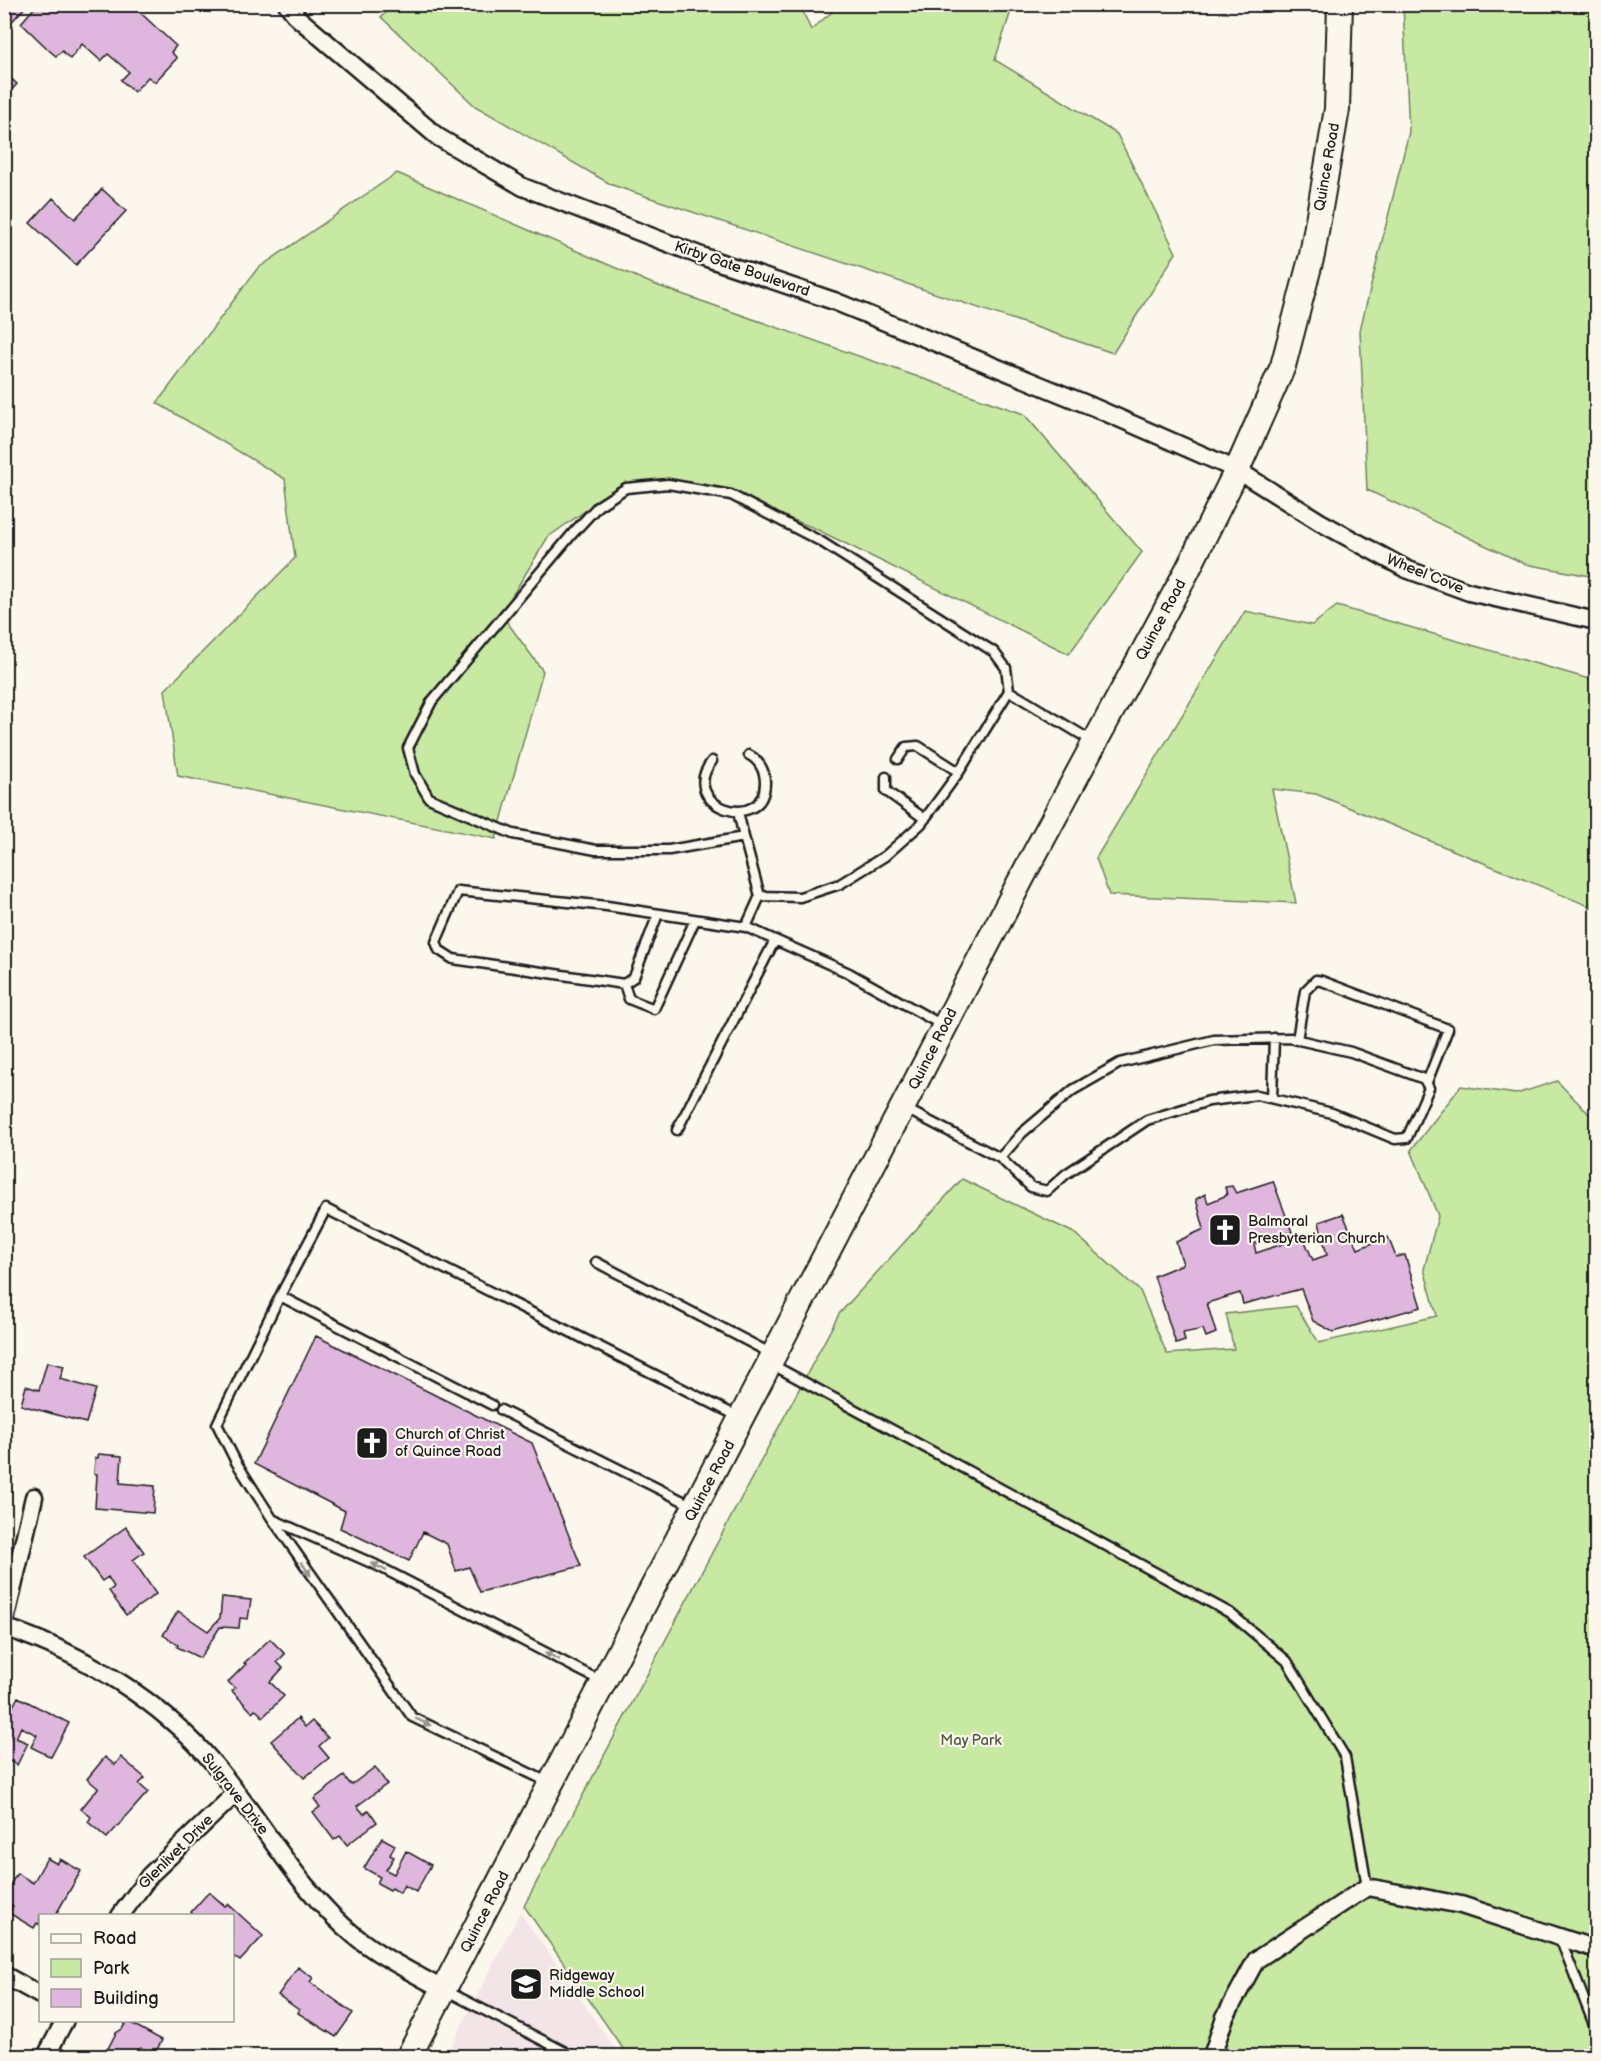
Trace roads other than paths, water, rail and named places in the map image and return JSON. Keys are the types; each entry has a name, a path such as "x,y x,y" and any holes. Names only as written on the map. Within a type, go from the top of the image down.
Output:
{"main road":[{"name":"Quince Road","path":"409,2056 903,1107 1187,571 1237,470 1283,366 1312,255 1337,109 1340,4"}],"street":[{"name":"Kirby Gate Boulevard","path":"287,4 298,18 438,137 523,188 704,257 834,301 1090,406 1237,470"},
{"name":"Wheel Cove","path":"1237,470 1320,522 1406,569 1469,592 1596,621"},
{"path":"4,1626 34,1497"},
{"name":"Sulgrave Drive","path":"4,1626 88,1663 135,1692 193,1742 236,1793 274,1845 334,1916 378,1952 444,1990"},
{"name":"Glenlivet Drive","path":"121,1914 150,1875 236,1793"},
{"path":"1212,2056 1226,2017 1256,1960 1367,1887 1461,1905 1596,1949"},
{"path":"4,1975 39,1994"},
{"path":"46,2056 64,2022"}],"lane":[{"path":"744,837 669,850 596,850 513,834 429,798 414,774 408,748 432,701 573,533 598,506 626,488 668,484 731,495 820,541 994,651 1006,668 1009,691 959,772 925,819 885,856 840,884 800,897 760,896"},
{"path":"1009,691 1095,743"},
{"path":"898,759 906,747 918,746 959,772"},
{"path":"712,761 705,773 706,793 719,807 738,812 756,802 765,784 760,765 749,755"},
{"path":"886,777 886,791 925,819"},
{"path":"738,812 760,896 746,927"},
{"path":"658,914 633,977 624,984 453,959 439,950 436,942 458,891 658,914 746,927 849,973 945,1027"},
{"path":"624,984 629,999 654,1009 695,920"},
{"path":"677,1130 775,940"},
{"path":"1297,1040 1305,990 1316,981 1322,981 1448,1029 1427,1082"},
{"path":"903,1107 1000,1158 1031,1187 1047,1191 1066,1174 1147,1120 1209,1101 1257,1095 1272,1098 1332,1113 1395,1139 1407,1138 1430,1088 1427,1082 1351,1052 1297,1040 1274,1038 1214,1040 1120,1064 1073,1090 1022,1133 1000,1158"},
{"path":"1272,1098 1274,1038"},
{"path":"552,1783 412,1717 273,1520 236,1462 217,1424 280,1296 326,1209 742,1419"},
{"path":"596,1262 1230,1613 1287,1660 1345,1757 1367,1887"},
{"path":"280,1296 492,1405"},
{"path":"501,1410 696,1507"},
{"path":"273,1520 376,1565 604,1683"},
{"path":"1559,1937 1596,2030"},
{"path":"444,1990 573,2056"}],"place":[{"name":"Balmoral Presbyterian Church","path":"1225,1230"},
{"name":"Church of Christ of Quince Road","path":"372,1443"},
{"name":"Ridgeway Middle School","path":"526,1984"}],"park label":[{"name":"May Park","path":"971,1740"}]}
